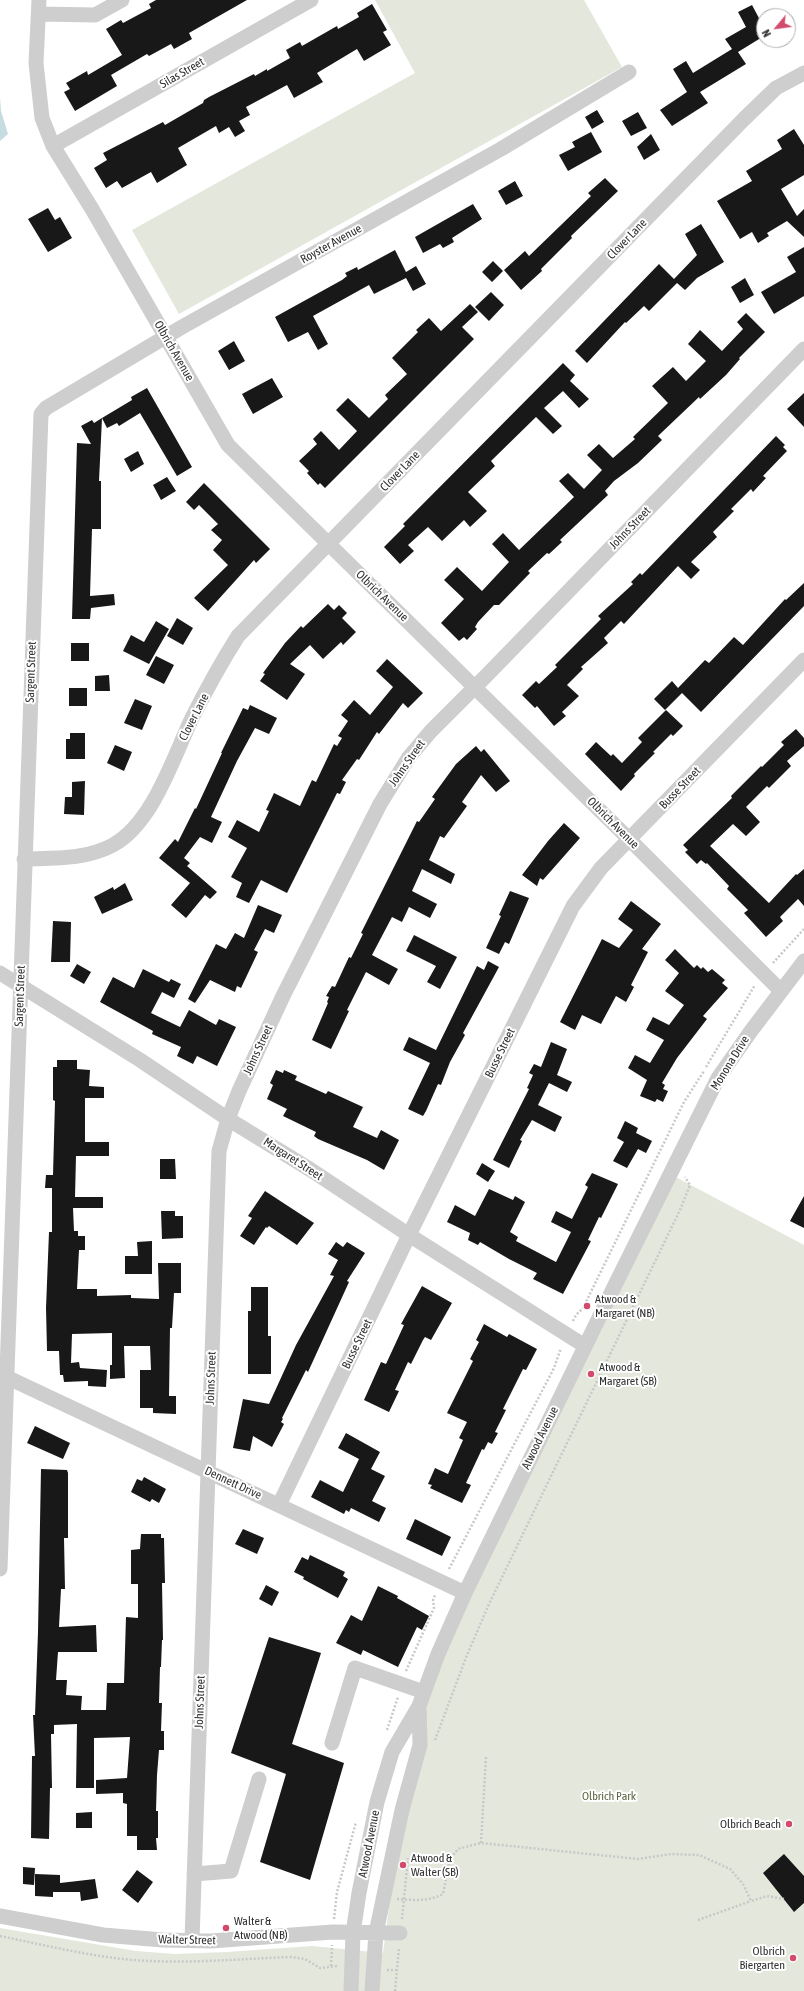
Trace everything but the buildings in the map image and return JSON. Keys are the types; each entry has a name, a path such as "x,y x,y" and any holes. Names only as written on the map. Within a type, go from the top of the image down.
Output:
{"street":[{"path":"39,7 95,15 122,0"},
{"name":"Silas Street","path":"53,146 311,0"},
{"name":"Olbrich Avenue","path":"39,7 36,64 42,118 53,146 92,209 228,445 629,839 781,991"},
{"name":"Royster Avenue","path":"39,422 41,414 46,408 166,337 501,149 629,72"},
{"name":"Clover Lane","path":"24,859 67,858 91,854 118,841 133,827 152,804 193,718 238,636 744,119 776,88 804,73"},
{"name":"Johns Street","path":"192,1940 219,1151 228,1119 283,996 380,804 409,757 426,736 475,688 804,349"},
{"name":"Sargent Street","path":"0,1569 3,1375 20,986 39,422"},
{"name":"Busse Street","path":"279,1505 409,1235 573,906 601,868 804,660"},
{"name":"Monona Drive","path":"670,1174 718,1078 804,961"},
{"name":"Margaret Street","path":"0,973 140,1060 228,1119 311,1170 409,1235 585,1346"},
{"name":"Atwood Avenue","path":"351,1991 353,1933 377,1802 392,1752 421,1699 465,1593 670,1174"},
{"name":"Dennett Drive","path":"3,1375 465,1593"},
{"path":"332,1742 356,1668 421,1699"},
{"name":"Atwood Avenue","path":"372,1991 376,1933 402,1810 420,1745 421,1699"},
{"path":"194,1874 231,1870 259,1779"},
{"name":"Walter Street","path":"0,1916 127,1938 211,1941 288,1934 400,1934"}],"path":[{"path":"779,956 804,929"},
{"path":"576,1315 583,1308 684,1102 753,988"},
{"path":"434,1745 467,1655 489,1604 526,1525 616,1345 680,1210 690,1185"},
{"path":"452,1564 558,1361 558,1353"},
{"path":"481,1843 486,1757"},
{"path":"404,1899 429,1899 443,1894 450,1860 458,1849 481,1843 638,1859 671,1854 699,1855 730,1869 743,1884 751,1901"},
{"path":"395,1991 409,1852"},
{"path":"698,1920 767,1896 784,1899"}],"green space":[{"path":"375,0 584,0 622,67 179,314 132,230 415,73"},
{"name":"Olbrich Park","path":"670,1174 804,1245 804,1991 0,1991 0,1928 136,1951 175,1954 312,1946 383,1953 402,1810 419,1706"}],"shaded area":[{"path":"0,97 1,111 8,134 0,141"}],"place":[{"name":"Atwood & Margaret (NB)","path":"587,1306"},
{"name":"Atwood & Margaret (SB)","path":"591,1374"},
{"name":"Olbrich Beach","path":"789,1824"},
{"name":"Atwood & Walter (SB)","path":"403,1865"},
{"name":"Walter & Atwood (NB)","path":"226,1928"},
{"name":"Olbrich Biergarten","path":"793,1958"}]}
